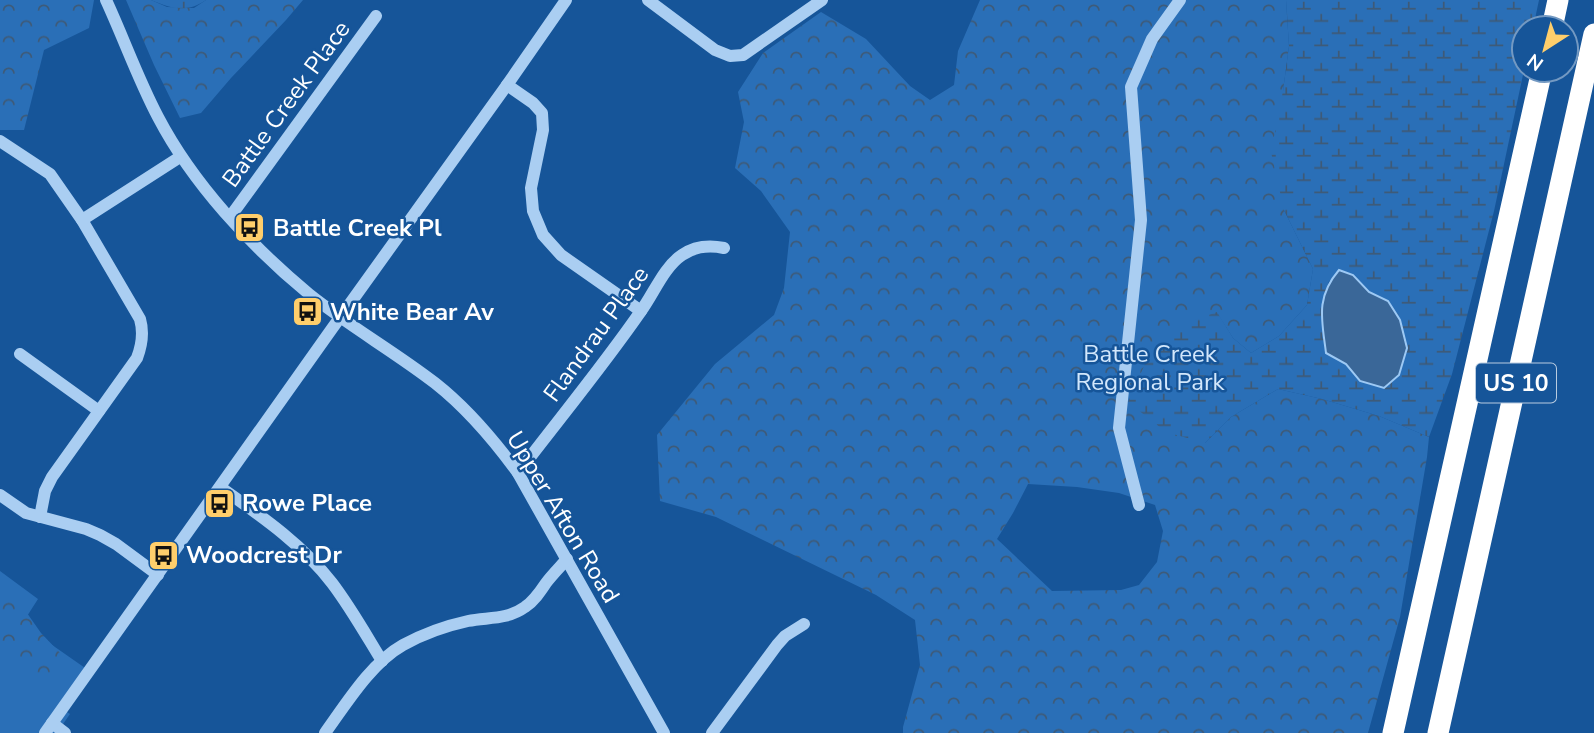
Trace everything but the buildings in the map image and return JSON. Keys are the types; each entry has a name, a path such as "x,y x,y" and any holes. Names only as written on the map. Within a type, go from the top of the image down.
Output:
{"highway":[{"name":"US 10","path":"1438,733 1594,34"},
{"name":"US 10","path":"1393,733 1539,84"}],"street":[{"name":"Upper Afton Road","path":"106,0 158,117 180,157 230,217 286,275 311,296 436,384 459,404 481,425 518,473 664,733"},
{"path":"65,733 48,728 566,0"},
{"path":"648,0 715,50 730,57 743,55 822,0"},
{"path":"1139,505 1119,428 1141,220 1131,87 1152,39 1180,0"},
{"name":"Battle Creek Place","path":"230,217 376,16"},
{"path":"508,85 542,113 543,130 531,188 533,211 543,235 561,255 641,311"},
{"path":"0,141 50,174 82,220 140,319 143,337 137,358 52,477 45,491 40,517"},
{"path":"82,220 180,157"},
{"name":"Flandrau Place","path":"518,473 641,311 671,265 683,254 694,249 705,246 723,248"},
{"path":"20,354 99,411"},
{"path":"220,487 292,540 311,559 349,607 382,661"},
{"path":"0,495 26,513 100,535 158,575"},
{"path":"325,733 366,677 400,646 446,627 517,612 538,596 567,559"},
{"path":"712,733 777,645 794,629 804,624"}],"green space":[{"path":"0,0 94,0 89,28 44,50 24,130 0,130"},
{"path":"126,0 151,0 167,7 194,8 206,0 303,0 201,113 180,118"},
{"path":"151,0 206,0 192,7 179,8"},
{"name":"Battle Creek Regional Park","path":"980,0 1286,0 1289,46 1283,91 1284,210 1313,269 1307,305 1279,336 1251,353 1233,338 1217,313 1205,443 1231,417 1278,389 1379,416 1429,437 1400,617 1368,733 903,733 920,665 915,620 876,595 716,517 660,501 657,435 715,364 774,315 784,288 790,232 761,191 735,168 744,122 738,92 763,53 821,12 866,39 910,86 930,100 954,85 958,51","holes":["1028,484 1119,493 1155,505 1163,531 1157,562 1139,585 1121,590 1052,591 997,539"]},
{"path":"1286,0 1539,0 1536,14 1510,14 1510,84 1521,84 1494,211 1452,374 1429,437 1379,416 1278,389 1231,417 1205,443 1166,432 1128,402 1148,357 1183,324 1217,312 1233,338 1251,353 1279,336 1307,305 1313,269 1284,210 1271,152 1289,46","holes":["1353,275 1369,292 1388,301 1360,381 1346,364 1326,353 1321,308 1329,281"]},
{"path":"0,571 38,599 22,624 88,670 61,708 70,714 57,733 0,733"},
{"path":"0,585 15,596 41,633 61,654 55,673 29,674 0,660"}],"shaded area":[{"path":"1339,270 1353,275 1369,292 1388,301 1400,320 1407,348 1399,375 1384,388 1360,381 1346,364 1326,353 1322,320 1323,300 1331,280"}],"place":[{"name":"Battle Creek Pl","path":"250,228"},
{"name":"White Bear Av","path":"307,312"},
{"name":"Rowe Place","path":"219,503"},
{"name":"Woodcrest Dr","path":"163,555"}]}
